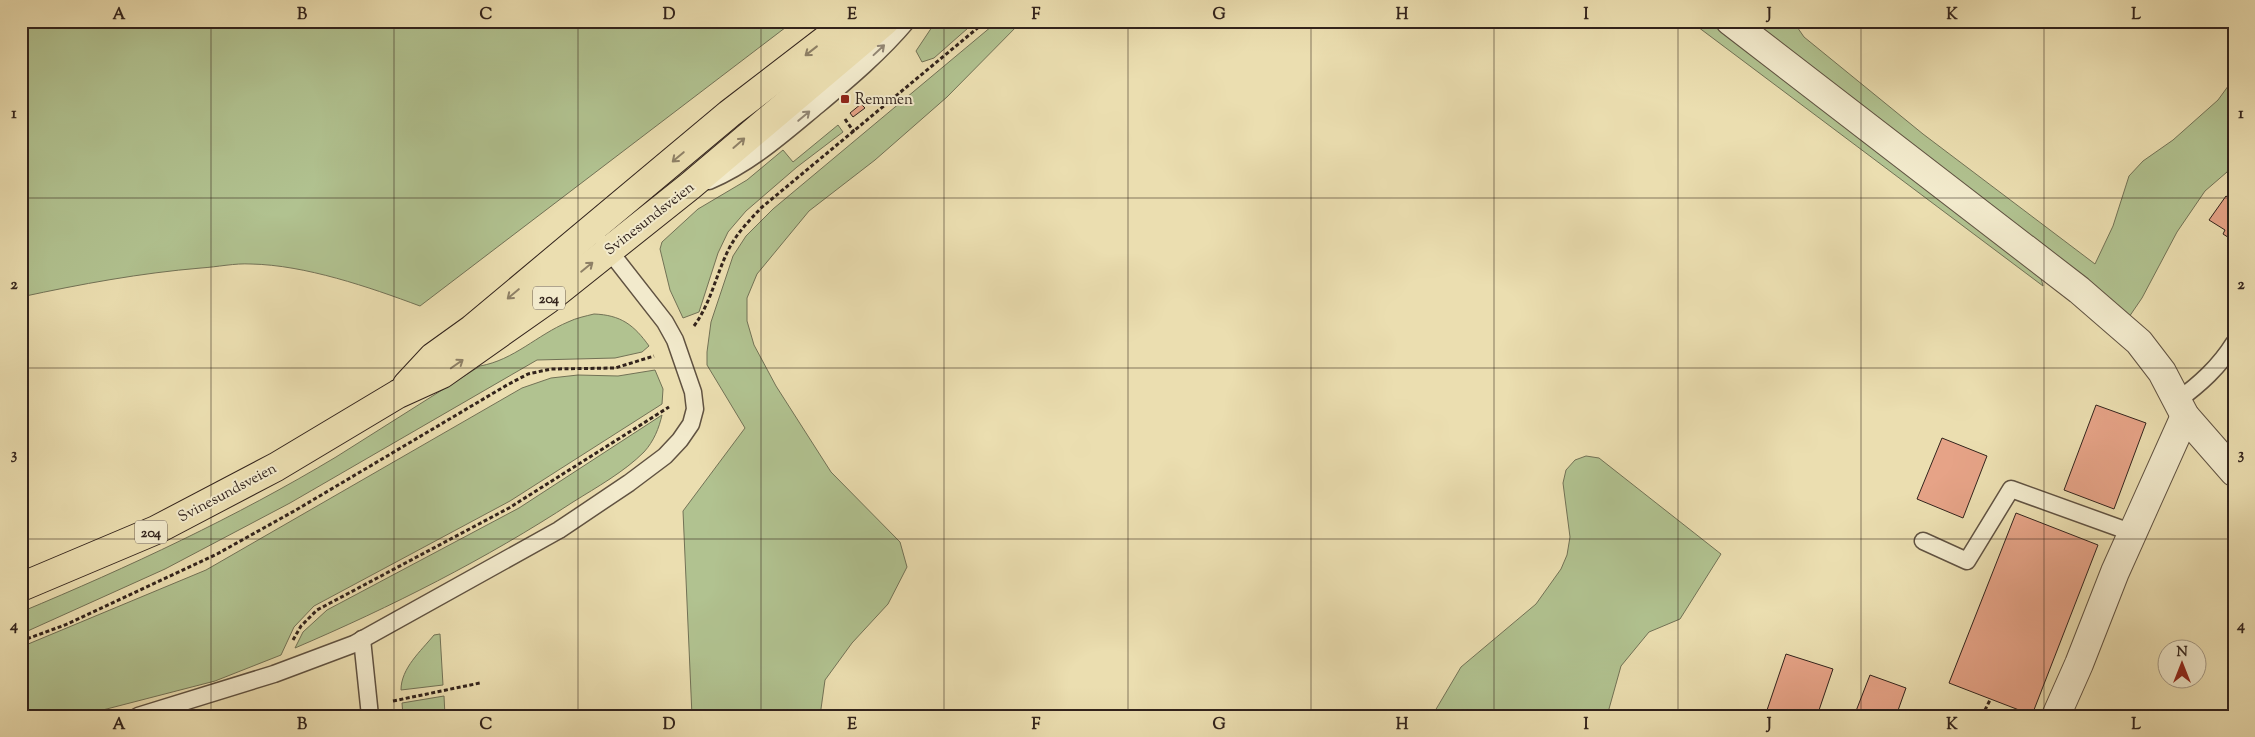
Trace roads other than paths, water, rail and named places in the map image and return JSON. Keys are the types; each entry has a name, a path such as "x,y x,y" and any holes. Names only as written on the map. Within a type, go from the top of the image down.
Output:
{"highway":[{"name":"Svinesundsveien","path":"398,394 433,357 472,329 730,114 850,21"},
{"name":"Svinesundsveien","path":"21,588 156,530 276,467 398,394 442,374 547,300 690,186 885,21"}],"street":[{"path":"1730,21 2079,290 2138,342 2162,372 2181,409 2234,472"},
{"path":"2056,716 2080,664 2181,409"}],"lane":[{"path":"690,186 710,181 741,166 765,149 850,78 907,21"},
{"path":"138,716 288,669 362,639 553,534 629,483 665,456 680,440 691,424 695,409 693,392 675,340 665,322 591,229"},
{"path":"2181,409 2225,358 2234,343"},
{"path":"1923,542 1967,561 2011,489 2133,533"},
{"path":"362,639 370,711"}],"place":[{"name":"Remmen","path":"845,99"}]}
